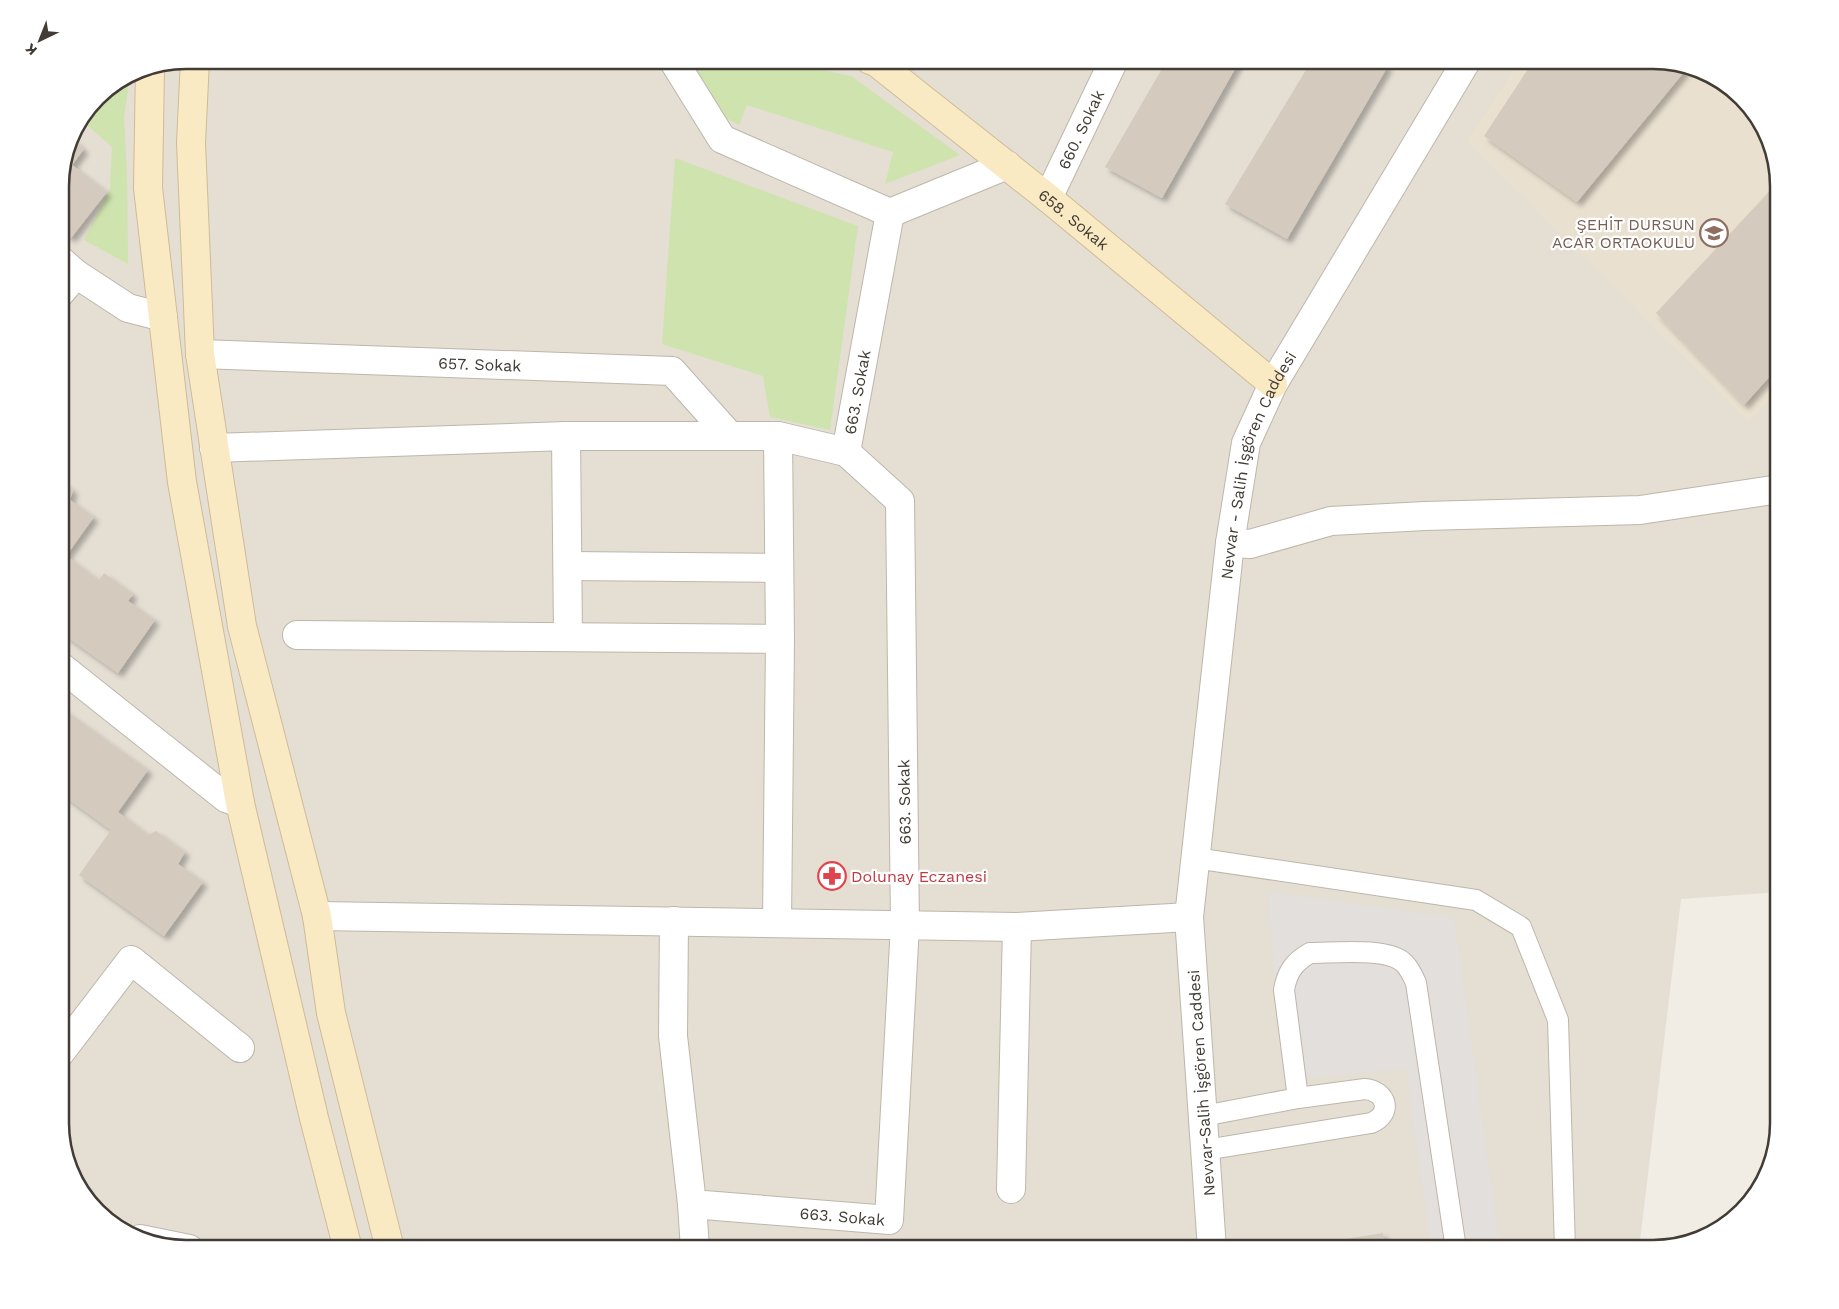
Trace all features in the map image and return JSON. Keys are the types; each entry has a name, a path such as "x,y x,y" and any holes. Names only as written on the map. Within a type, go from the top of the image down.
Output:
{"street":[{"path":"195,69 191,143 200,354 242,626 317,916 331,1013 388,1240"},
{"path":"678,69 722,139 890,213 1007,165"},
{"name":"658. Sokak","path":"885,69 1048,198 1274,384"},
{"name":"660. Sokak","path":"1048,198 1110,69"},
{"name":"Nevvar - Salih İşgören Caddesi","path":"1189,917 1230,543 1246,443 1274,384 1462,69"},
{"path":"150,74 148,188 182,482 240,803 314,1118 346,1240"},
{"name":"663. Sokak","path":"692,1204 889,1220 905,925 900,501 846,452 890,213"},
{"path":"69,278 128,308 163,317"},
{"name":"657. Sokak","path":"200,354 672,370 730,436"},
{"path":"214,448 566,436 778,436 846,452"},
{"path":"566,436 568,636"},
{"path":"777,923 780,639 778,436"},
{"path":"1230,543 1250,544 1331,521 1425,516 1640,510 1770,490"},
{"path":"568,566 779,568"},
{"path":"297,635 780,639"},
{"path":"69,673 226,798 240,803"},
{"path":"317,916 1017,927 1189,917"},
{"name":"Nevvar-Salih İşgören Caddesi","path":"1189,917 1211,1240"},
{"path":"674,921 673,1036 694,1240"},
{"path":"1011,1189 1017,927"},
{"path":"69,1041 131,960 240,1048"}],"lane":[{"path":"1196,858 1476,900 1521,926 1558,1020 1565,1240"},
{"path":"1298,1098 1284,990 1286,978 1292,966 1310,953 1380,953 1393,956 1404,962 1412,972 1416,983 1455,1240"},
{"path":"1203,1116 1298,1098 1365,1089 1373,1090 1380,1094 1384,1100 1385,1108 1378,1120 1371,1123 1205,1150"}],"shaded area":[{"path":"178,69 1661,69 1691,75 1712,84 1736,103 1751,121 1764,148 1770,178 1770,893 1681,899 1640,1240 186,1240 148,1234 127,1225 103,1206 88,1188 73,1153 69,1131 69,178 73,156 81,134 88,121 98,109 127,84 148,75"},
{"path":"1514,69 1661,69 1676,71 1712,84 1736,103 1751,121 1758,134 1764,148 1770,178 1770,400 1749,422 1467,141"},
{"path":"1268,892 1454,918 1499,1240 1430,1240 1406,1068 1283,1080"}],"green space":[{"path":"694,69 818,69 851,76 960,155 885,184 893,152 747,105 739,125 714,111 694,73"},
{"path":"129,83 124,118 127,171 128,264 84,240 110,189 112,147 86,124 109,98"},
{"path":"675,158 858,226 830,430 770,417 763,376 662,344"}],"building":[{"path":"1162,69 1235,69 1162,198 1105,167"},
{"path":"1307,69 1386,69 1287,239 1225,204"},
{"path":"1528,69 1661,69 1683,73 1577,202 1484,136"},
{"path":"77,143 84,149 72,165 107,192 71,238 69,237 69,178 73,156"},
{"name":"ŞEHİT DURSUN ACAR ORTAOKULU","path":"1770,191 1770,376 1744,405 1656,313"},
{"path":"69,487 73,490 70,500 94,517 69,552"},
{"path":"69,558 99,580 104,573 133,594 128,601 155,620 118,673 69,638"},
{"path":"69,713 148,770 118,812 148,835 156,831 185,852 178,864 203,882 164,936 79,875 111,830 69,800"},
{"path":"1383,1233 1384,1240 1339,1240"}],"place":[{"name":"ŞEHİT DURSUN ACAR ORTAOKULU","path":"1714,233"},
{"name":"Dolunay Eczanesi","path":"832,876"}]}
